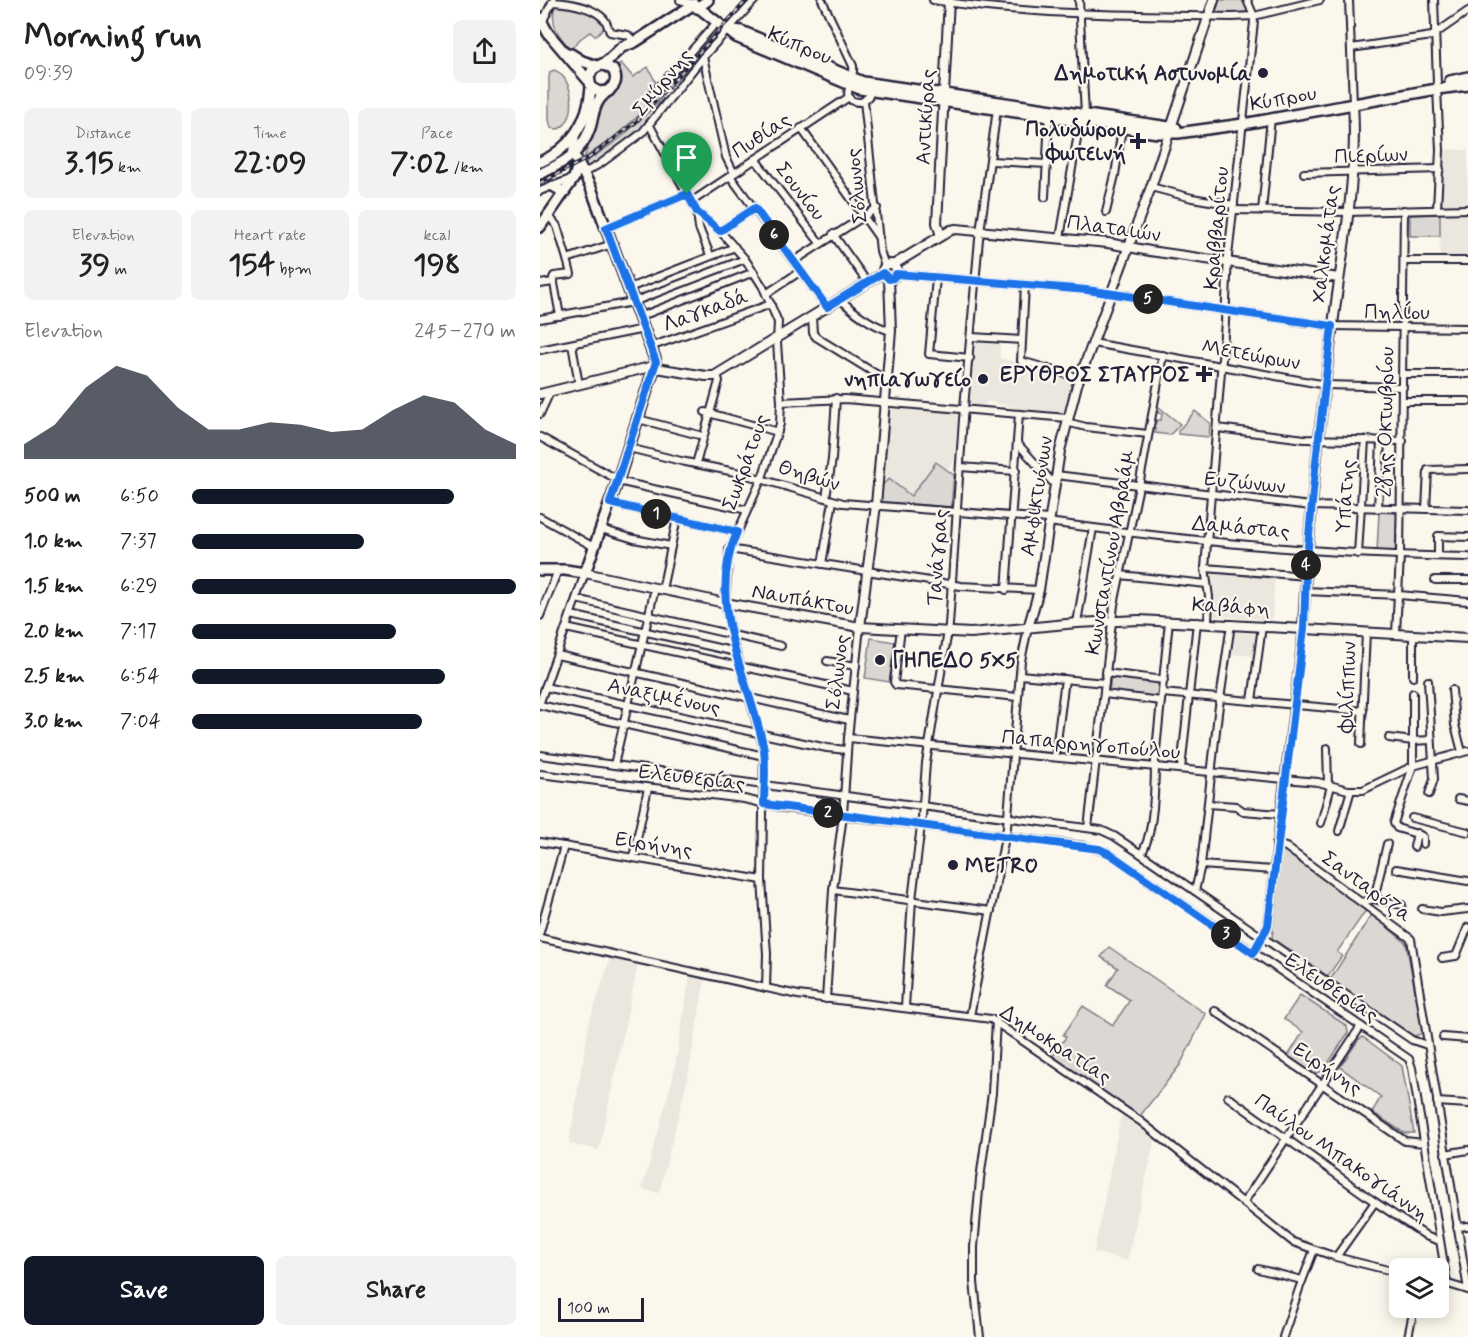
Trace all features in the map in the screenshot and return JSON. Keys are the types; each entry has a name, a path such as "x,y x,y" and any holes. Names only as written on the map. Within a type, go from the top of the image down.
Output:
{"main road":[{"path":"540,162 562,149 574,136 585,116 590,73 622,47 650,33 657,32 696,3 708,0"},
{"name":"Κύπρου","path":"696,3 736,37 869,87 1170,131"},
{"path":"541,20 551,36 590,83 599,92 609,91"},
{"path":"576,159 587,136 598,101 616,83 614,72 618,58 635,42"},
{"path":"566,52 582,62 609,67 614,72"},
{"name":"Κύπρου","path":"1243,121 1437,86 1468,77"},
{"name":"Κύπρου","path":"1437,86 1468,85"},
{"name":"Κύπρου","path":"944,97 997,109 1049,117 1082,119 1122,128 1170,131 1271,118 1352,100"},
{"path":"540,227 574,178 576,159 574,136"},
{"path":"576,159 606,228 655,359 655,368 585,573"},
{"path":"540,174 564,162 576,159"},
{"path":"553,186 560,190 562,195"},
{"name":"Ναυπάκτου","path":"540,570 585,573"}],"street":[{"path":"680,0 696,3"},
{"name":"Σμύρνης","path":"540,191 584,173 636,139 703,57 755,0"},
{"path":"822,0 852,63 854,71 849,97 856,102 864,101 869,87"},
{"path":"933,0 1079,14 1208,17 1254,16 1319,0"},
{"path":"1060,238 1082,119 1079,0"},
{"name":"Αμφικτυόνων","path":"970,1016 1009,817 1024,639 1040,590 1048,521 1067,420 1080,378 1151,188 1214,0"},
{"path":"1247,0 1254,16"},
{"name":"Χαλκομάτας","path":"1253,953 1268,926 1276,844 1304,628 1311,506 1348,212 1355,140 1349,0"},
{"path":"1434,0 1440,169 1437,209"},
{"path":"541,20 553,1 575,5 592,11 605,20 610,32 628,35 635,42"},
{"name":"Αντικύρας","path":"941,236 937,223 949,1"},
{"path":"1351,48 1435,35 1468,11"},
{"name":"Κραββαρίτου","path":"1208,623 1209,597 1205,568 1226,311 1227,262 1254,16"},
{"path":"651,96 717,22"},
{"path":"703,57 732,174 827,307"},
{"name":"Πυθίας","path":"692,202 849,97"},
{"name":"Σόλωνος","path":"826,999 833,890 845,796 849,720 876,505 891,331 889,271 880,238 864,101"},
{"name":"Τανάγρας","path":"905,1007 912,900 922,825 928,746 947,632 952,584 964,409 980,231 997,109"},
{"path":"1046,197 1049,117"},
{"path":"1262,211 1271,118"},
{"name":"Σωκράτους","path":"649,124 697,212 720,231 745,259 778,319 781,418 762,478 729,549 725,603 731,634 760,734 764,756 762,880 768,961 766,988"},
{"path":"801,128 880,238"},
{"path":"1106,212 1115,175 1122,128"},
{"name":"Σουνίου","path":"755,159 820,243"},
{"path":"991,161 1047,164"},
{"name":"Πιερίων","path":"1304,173 1440,169"},
{"path":"1151,188 1233,207 1262,211 1348,212 1468,209"},
{"path":"606,228 687,194"},
{"path":"720,231 755,208"},
{"path":"794,261 877,208"},
{"name":"28ης Οκτωβρίου","path":"1396,633 1401,509 1404,210"},
{"path":"697,212 700,231 710,255"},
{"path":"548,215 557,226 571,274 554,276 553,282 560,316"},
{"name":"Πλαταιών","path":"717,374 867,282 889,271 952,229 1129,246 1339,278"},
{"path":"833,234 867,282"},
{"path":"567,259 612,244"},
{"path":"628,288 735,247"},
{"path":"540,320 633,302 745,259"},
{"path":"1404,261 1468,261"},
{"path":"766,294 801,271"},
{"name":"Πηλίου","path":"889,271 936,278 1112,294 1332,326 1468,328"},
{"path":"639,317 754,272"},
{"path":"936,278 929,354 970,358"},
{"path":"540,284 553,282"},
{"path":"1025,285 1021,361 1080,378"},
{"path":"840,299 849,309 891,331"},
{"name":"Λαγκαδά","path":"650,347 771,304"},
{"path":"812,317 813,333 816,338 886,380"},
{"path":"540,350 644,330"},
{"path":"972,337 1022,340"},
{"name":"Μετεώρων","path":"1093,343 1326,385 1403,387"},
{"path":"572,344 579,385"},
{"name":"Κωνσταντίνου Αβραάμ","path":"1088,828 1112,621 1163,355"},
{"path":"540,394 647,368 706,376 717,374 719,381 708,412 696,465"},
{"path":"1403,374 1468,374"},
{"path":"540,414 550,392"},
{"path":"822,564 836,398"},
{"path":"781,402 836,398 884,402 1019,414 1067,420 1086,427 1148,434"},
{"path":"1403,401 1468,401"},
{"path":"708,412 778,432"},
{"path":"1006,590 1019,414"},
{"path":"638,419 699,435"},
{"path":"1217,429 1319,439 1402,441"},
{"path":"540,437 618,480 747,510"},
{"name":"Υπάτης","path":"1358,554 1365,440"},
{"path":"1378,509 1381,441"},
{"path":"1018,444 1055,479"},
{"name":"Θηβών","path":"628,448 762,478 829,500 876,505"},
{"path":"960,467 1016,471"},
{"path":"1426,509 1426,473 1428,470 1468,469"},
{"name":"Ευζώνων","path":"1055,479 1139,486 1311,506 1468,510"},
{"path":"610,503 737,532"},
{"name":"Δαμάστας","path":"876,505 1011,516 1129,533 1308,550 1400,556 1468,557"},
{"path":"540,517 594,547"},
{"path":"614,765 648,616 671,546 677,518"},
{"path":"1077,623 1093,528"},
{"path":"601,530 671,546"},
{"path":"1438,556 1438,536 1468,537"},
{"path":"729,549 952,584 1006,590 1040,590"},
{"path":"1205,568 1306,576"},
{"path":"540,616 558,570"},
{"path":"585,573 540,704 764,756"},
{"name":"Ναυπάκτου","path":"585,573 725,603 860,627 982,633 1028,628"},
{"path":"1120,575 1207,584"},
{"path":"1435,580 1468,580"},
{"path":"1305,591 1468,601"},
{"path":"576,600 781,646"},
{"path":"571,615 736,652"},
{"name":"Καβάφη","path":"1028,628 1112,621 1169,621 1468,638"},
{"path":"1141,854 1147,844 1156,776 1155,766 1169,621"},
{"path":"1181,769 1197,622"},
{"path":"1195,891 1201,865 1231,624"},
{"path":"1252,701 1262,626"},
{"path":"566,628 853,691"},
{"path":"901,629 894,684 1018,697"},
{"name":"Φιλίππων","path":"1361,744 1366,632"},
{"path":"1413,634 1413,677"},
{"path":"557,654 849,720"},
{"path":"827,661 856,666"},
{"path":"1106,673 1164,680"},
{"path":"1020,675 1105,683"},
{"path":"1055,757 1065,680"},
{"path":"1428,681 1431,760 1434,779 1429,794"},
{"name":"Αναξιμένους","path":"545,687 827,748 847,750"},
{"path":"1452,690 1455,725 1465,752"},
{"path":"1162,693 1363,711"},
{"path":"1413,693 1413,766 1394,823 1397,828 1418,833 1423,837 1423,844"},
{"path":"1104,694 1161,701"},
{"name":"Παπαρρηγοπούλου","path":"848,738 1284,778 1351,790 1363,790 1413,766 1465,752"},
{"path":"1389,738 1413,741 1430,740"},
{"path":"1321,823 1329,785 1327,748"},
{"name":"Ελευθερίας","path":"540,755 1107,832 1412,1040 1427,1045"},
{"name":"Ελευθερίας","path":"540,774 744,799 764,804 1084,846 1104,851 1406,1057 1410,1062 1443,1258"},
{"path":"633,857 648,788"},
{"path":"1339,831 1351,790"},
{"path":"1458,799 1468,801"},
{"path":"1208,804 1236,806 1243,811 1280,814"},
{"path":"1412,818 1468,832"},
{"path":"1413,847 1422,820"},
{"name":"Ειρήνης","path":"540,842 762,880"},
{"name":"Σανταρόζα","path":"1276,844 1286,847 1411,939 1468,1290"},
{"path":"1374,899 1387,844"},
{"path":"540,932 564,846"},
{"path":"1201,865 1273,870"},
{"path":"1396,869 1468,881"},
{"path":"833,890 991,911"},
{"path":"1362,902 1374,899 1402,905"},
{"path":"1422,909 1445,912 1468,909"},
{"path":"1442,958 1456,956 1468,927"},
{"name":"Δημοκρατίας","path":"540,938 826,999 905,1007 996,1021 1140,1120 1290,1240 1336,1257 1389,1270"},
{"name":"Ειρήνης","path":"1215,1011 1405,1141 1424,1143"},
{"path":"980,1337 974,1282 974,1247 980,1179 992,1093 996,1021"},
{"path":"1244,1202 1361,1026"},
{"path":"1443,1037 1468,1039"},
{"name":"Παύλου Μπακογιάννη","path":"1228,1097 1375,1202 1428,1237 1440,1240"},
{"path":"1437,1102 1468,1104"},
{"path":"1445,1154 1468,1150"},
{"path":"1336,1257 1375,1202"},
{"path":"1457,1227 1468,1226"},
{"path":"1283,1337 1314,1250"},
{"path":"1258,1269 1302,1280"},
{"path":"1449,1284 1468,1290"},
{"path":"1407,1337 1412,1318"}],"shaded area":[{"path":"1220,0 1242,0 1250,12 1215,14"},
{"path":"555,4 588,12 605,23 603,29 595,36 590,32 571,49 556,29 553,18"},
{"path":"621,63 633,77 648,67 656,83 647,93 654,102 613,138 584,158 604,103 618,89 619,64"},
{"path":"554,70 566,81 571,99 569,117 558,129 551,128 549,120 549,77 550,72"},
{"path":"663,98 646,124 596,163 587,167 585,163 622,137"},
{"path":"1443,149 1468,150 1468,205 1441,205"},
{"path":"1440,214 1468,214 1468,259 1440,259"},
{"path":"1440,214 1440,236 1410,236 1410,215"},
{"path":"976,341 1000,342 1000,358 1073,379 1063,413 1023,410 987,401 985,406 970,405"},
{"path":"890,407 958,413 954,462 947,470 936,463 911,496 883,474"},
{"path":"1159,407 1180,424 1170,435 1155,433 1153,429 1157,420 1161,420 1162,414 1158,413"},
{"path":"1195,411 1210,423 1209,437 1178,434"},
{"path":"936,462 954,475 951,507 881,502 882,485 889,479 911,496"},
{"path":"1379,512 1397,513 1395,553 1377,552"},
{"path":"1210,571 1275,575 1272,620 1213,616 1214,592"},
{"path":"1235,632 1257,634 1255,656 1232,654"},
{"name":"ΓΗΠΕΔΟ 5X5","path":"871,638 895,642 889,682 865,678"},
{"path":"1111,675 1161,681 1159,699 1109,693"},
{"path":"1282,851 1286,851 1367,909 1337,952 1342,956 1328,976 1272,938"},
{"path":"1372,914 1406,943 1423,1033 1414,1036 1330,980"},
{"path":"1109,947 1206,1014 1180,1065 1140,1116 1052,1057 1066,1037 1063,1035 1083,1006 1113,1025 1130,1000 1107,985 1118,968 1101,957"},
{"path":"610,959 638,964 599,1150 569,1144 589,1023"},
{"path":"690,975 705,979 687,1081 659,1193 642,1189 673,1078"},
{"path":"1300,995 1347,1026 1348,1033 1323,1071 1314,1074 1288,1056 1303,1032 1284,1019"},
{"path":"1363,1037 1402,1066 1414,1133 1404,1133 1372,1112 1381,1097 1340,1067 1359,1039"},
{"path":"1121,1115 1155,1139 1127,1261 1094,1252"}],"railway":[{"path":"540,183 590,157 636,122 747,0"}],"place":[{"name":"Δημοτική Αστυνομία","path":"1263,73"},
{"name":"Πολυδώρου Φωτεινή","path":"1138,141"},
{"name":"ΕΡΥΘΡΟΣ ΣΤΑΥΡΟΣ","path":"1204,374"},
{"name":"νηπιαγωγείο","path":"983,379"},
{"name":"ΓΗΠΕΔΟ 5X5","path":"880,660"},
{"name":"METRO","path":"953,865"}],"route":[{"path":"687,194 697,212 720,231 755,208 827,307 883,273 889,279 896,274 1087,290 1332,326 1315,470 1306,569 1304,628 1268,926 1253,953 1110,854 1099,849 764,804 763,747 725,609 727,558 737,532 610,503 656,362 606,228 687,194"}]}
